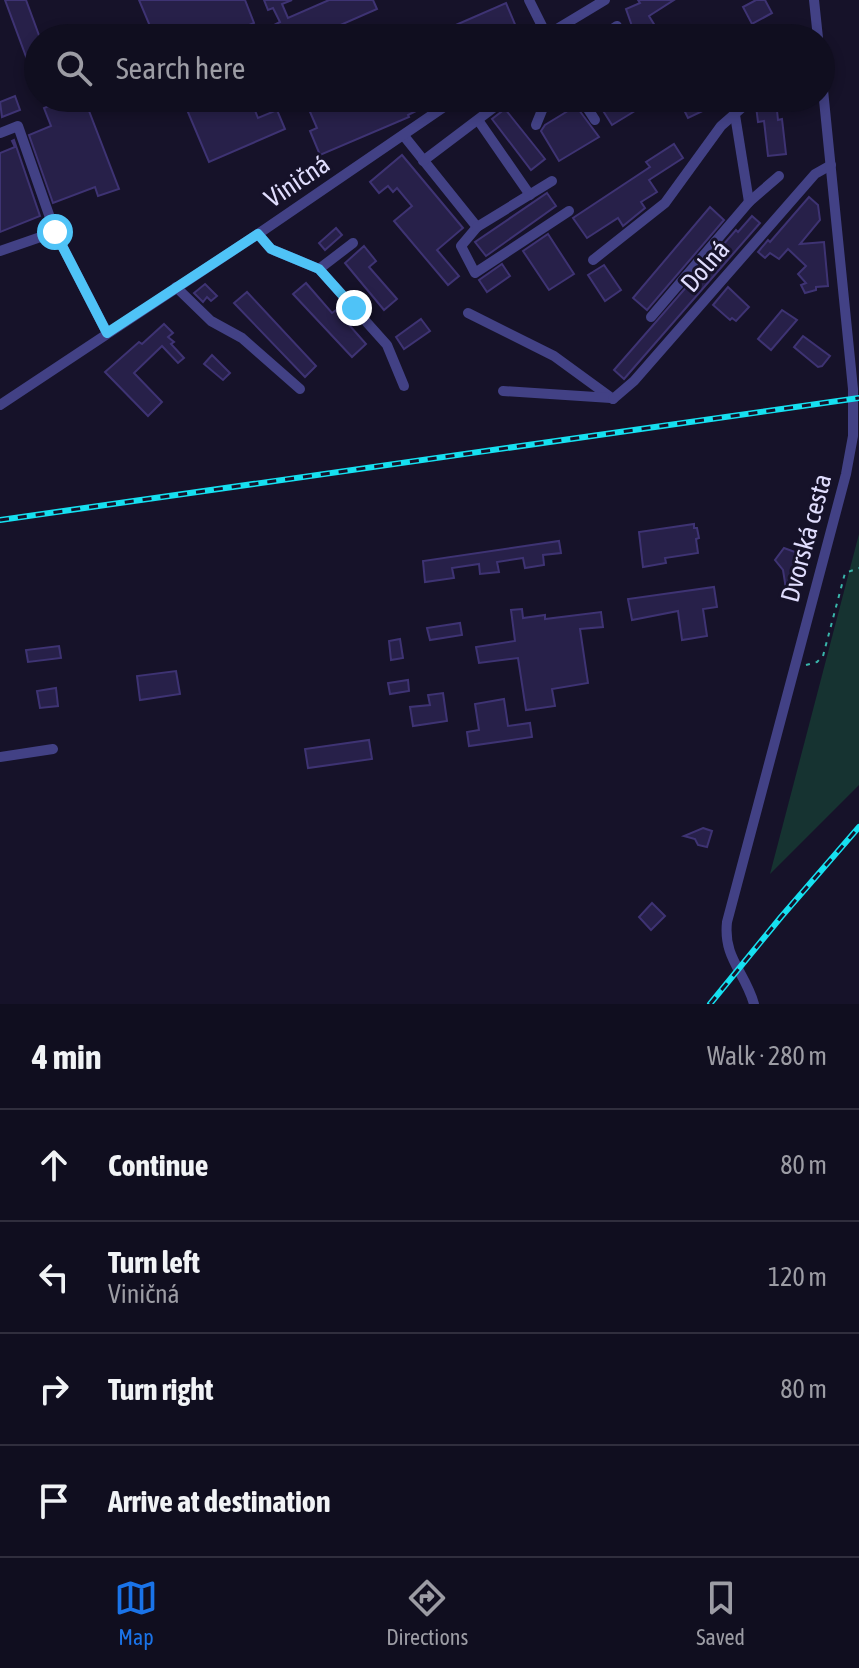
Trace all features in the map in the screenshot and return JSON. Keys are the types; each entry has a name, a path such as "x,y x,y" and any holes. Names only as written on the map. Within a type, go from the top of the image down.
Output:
{"street":[{"path":"529,0 539,24"},
{"path":"566,24 605,0"},
{"path":"814,0 817,24"},
{"name":"Viničná","path":"0,405 437,112"},
{"path":"423,161 488,112"},
{"path":"536,125 541,112"},
{"path":"590,112 595,120"},
{"path":"593,260 665,203 721,126 738,112"},
{"name":"Dvorská cesta","path":"754,1004 730,955 726,940 727,922 797,663 853,436 854,398 825,112"},
{"path":"735,115 749,202"},
{"path":"478,120 530,195"},
{"path":"0,133 18,126 55,232 107,333"},
{"path":"404,136 477,227"},
{"name":"Dolná","path":"613,399 634,381 815,174 831,165"},
{"path":"651,317 749,202 779,176"},
{"path":"552,181 477,227 461,246 475,273 569,211"},
{"path":"0,251 55,232"},
{"path":"258,234 271,249 319,269 387,345 404,386"},
{"path":"319,269 353,243"},
{"path":"176,287 211,321 242,338 300,389"},
{"path":"468,313 554,356 613,399"},
{"path":"503,391 613,399"},
{"path":"0,757 53,749"}],"path":[{"path":"797,663 810,664 823,656 845,573 859,568"}],"green space":[{"path":"859,534 859,785 770,874"}],"building":[{"path":"5,0 26,0 35,24 24,24 24,51"},
{"path":"139,0 245,0 254,23 252,24 149,24"},
{"path":"264,0 292,0 282,4 288,18 329,0 373,0 377,9 343,24 276,24 280,22 273,8 268,10"},
{"path":"638,0 674,0 649,16 654,24 631,24 626,9 640,3"},
{"path":"756,0 765,0 772,13 752,24 743,7"},
{"path":"506,3 515,24 458,24"},
{"path":"15,96 20,110 2,117 0,102"},
{"path":"46,112 89,112 119,189 98,196 95,187 53,203 29,135 51,126"},
{"path":"188,112 256,112 258,118 278,112 285,129 209,162"},
{"path":"310,112 414,112 409,117 320,155 310,131 317,128"},
{"path":"501,112 507,112 545,159 531,170 492,119"},
{"path":"566,112 580,112 599,137 559,161 541,131"},
{"path":"604,112 633,112 612,125"},
{"path":"685,112 701,112 688,118"},
{"path":"757,112 777,112 778,120 782,119 786,154 768,156 764,121 758,122"},
{"path":"14,140 40,216 0,232 0,153 15,147"},
{"path":"674,144 683,158 649,180 657,192 641,202 645,208 623,226 618,218 587,238 573,218 650,167 646,162"},
{"path":"402,155 463,228 437,250 459,276 448,285 394,221 412,206 397,188 393,192 388,186 379,193 370,182"},
{"path":"547,193 556,206 486,256 475,242"},
{"path":"809,197 818,205 820,220 800,244 824,242 828,286 816,287 816,290 805,293 801,285 806,283 798,274 806,266 788,249 779,259 770,253 765,258 758,252"},
{"path":"710,207 724,220 647,310 633,298"},
{"path":"752,216 760,223 624,379 614,370 736,230 738,232"},
{"path":"336,228 342,235 325,250 319,243"},
{"path":"548,234 574,274 549,290 523,251"},
{"path":"364,246 376,261 369,267 397,299 384,310 345,263"},
{"path":"502,264 510,276 487,292 479,280"},
{"path":"604,265 621,290 605,301 588,275"},
{"path":"306,283 332,313 336,310 366,344 352,357 293,294"},
{"path":"205,284 217,296 211,301 207,297 203,302 194,293"},
{"path":"728,287 749,307 736,321 730,320 713,305"},
{"path":"247,292 316,366 305,377 234,303"},
{"path":"782,310 797,320 771,350 758,339"},
{"path":"421,319 430,331 404,349 396,337"},
{"path":"164,324 173,333 168,337 174,342 171,344 184,358 178,363 162,346 134,373 162,402 148,416 105,372"},
{"path":"803,336 830,356 822,366 818,367 794,347"},
{"path":"212,355 230,373 223,380 204,364"},
{"path":"694,524 699,538 696,539 698,553 665,558 666,563 643,567 639,532"},
{"path":"559,541 561,553 543,555 544,565 525,568 523,558 497,562 499,572 480,574 479,564 452,568 454,578 425,582 423,561"},
{"path":"784,548 795,552 797,557 792,568 796,588 786,589 783,570 775,560"},
{"path":"714,587 717,607 703,609 707,636 682,640 678,611 632,620 628,599"},
{"path":"522,609 523,618 545,615 545,619 601,612 603,627 580,629 588,683 552,689 555,706 526,710 518,658 479,663 476,647 515,641 511,610"},
{"path":"460,623 462,635 430,640 427,628"},
{"path":"400,639 403,658 391,660 389,641"},
{"path":"59,646 61,658 28,662 26,650"},
{"path":"176,671 180,694 140,700 137,676"},
{"path":"408,680 409,691 390,694 388,683"},
{"path":"56,688 58,706 40,708 37,691"},
{"path":"443,693 447,721 413,726 410,707 430,705 428,695"},
{"path":"504,699 508,726 530,723 532,737 469,746 467,732 479,730 475,704"},
{"path":"369,740 372,759 308,768 305,749"},
{"path":"703,828 712,831 707,847 684,836"},
{"path":"652,903 665,916 651,930 639,917"}],"railway":[{"path":"0,520 859,398"},
{"path":"710,1004 859,827"}],"route":[{"path":"55,232 107,333 258,234 271,249 319,269 354,308"}]}
